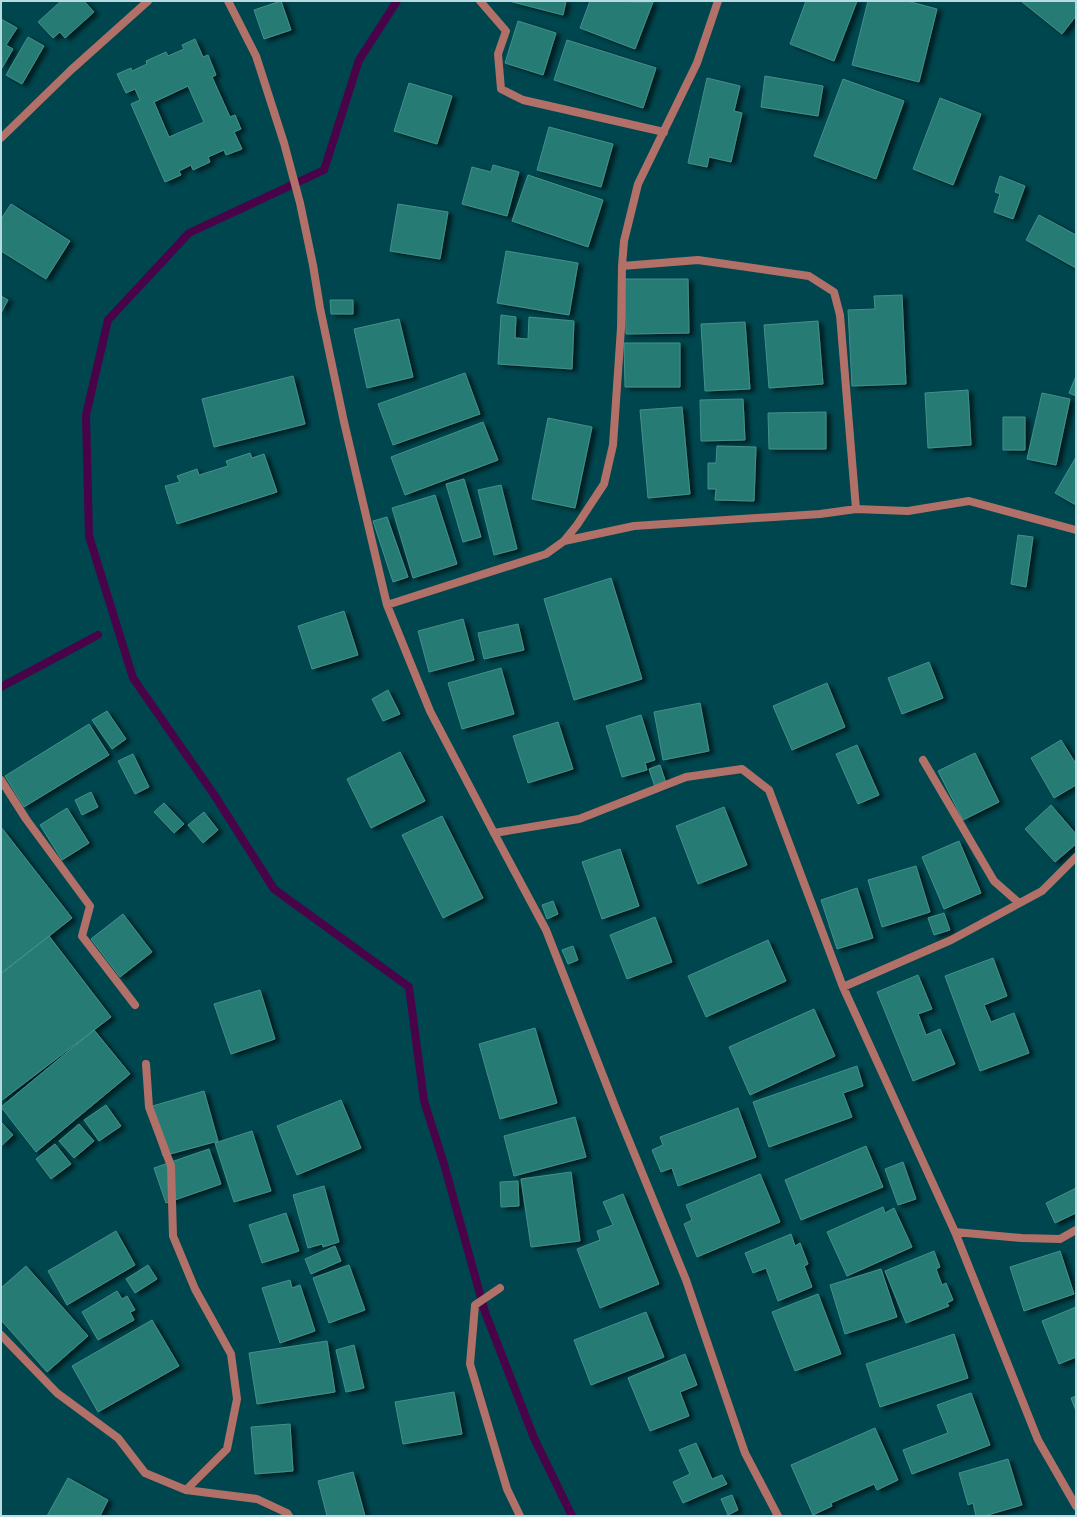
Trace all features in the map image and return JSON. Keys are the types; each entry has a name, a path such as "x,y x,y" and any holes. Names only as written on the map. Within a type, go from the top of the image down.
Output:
{"street":[{"path":"1,138 71,70 148,1"},
{"path":"228,1 256,56 284,143 300,203 320,308 387,605 430,711 546,930 616,1109 686,1280 745,1453 778,1516"},
{"path":"480,1 506,31 498,54 501,89 523,100 664,132"},
{"path":"387,605 546,554 564,541 577,525 604,484 613,445 621,328 624,241 638,184 697,63 718,1"},
{"path":"622,266 698,260 809,276 834,292 840,315 856,509"},
{"path":"564,541 634,526 820,514 856,509 908,511 969,501 1076,530"},
{"path":"923,760 994,881 1019,903"},
{"path":"494,833 579,819 686,777 742,769 769,790 843,987 955,1232 1038,1440 1076,1506"},
{"path":"1,780 26,819 90,906 82,936 135,1005"},
{"path":"843,987 951,940 1042,891 1076,857"},
{"path":"146,1064 149,1107 171,1166 172,1236 195,1289 231,1354 237,1399 227,1448 186,1490"},
{"path":"955,1232 1022,1238 1060,1239 1076,1230"},
{"path":"500,1288 475,1305 470,1364 507,1489 520,1516"},
{"path":"1,1335 57,1393 118,1438 145,1473 186,1490 257,1499 287,1513 289,1516"}],"building":[{"path":"61,1 84,1 94,12 65,38 60,32 53,38 38,22"},
{"path":"281,1 291,30 264,39 254,10"},
{"path":"509,1 566,1 563,15"},
{"path":"590,1 653,2 635,49 580,28"},
{"path":"806,1 857,1 834,61 790,44"},
{"path":"868,1 907,1 937,9 919,82 852,65"},
{"path":"1076,1 1076,16 1062,34 1022,2"},
{"path":"1,19 17,28 6,45 13,49 2,68"},
{"path":"518,21 556,33 543,75 505,63"},
{"path":"28,37 44,46 22,84 6,75"},
{"path":"195,39 203,57 208,55 216,75 212,77 230,117 235,115 241,129 234,132 242,149 226,155 224,150 208,157 210,162 193,170 191,165 179,171 181,175 165,182 131,104 140,100 135,89 126,93 117,74 131,68 132,71 147,64 146,61 166,52 168,56 184,49 182,45","holes":["188,86 204,122 169,137 154,102"]},
{"path":"567,40 656,68 643,108 554,80"},
{"path":"765,76 823,86 818,116 761,107"},
{"path":"707,78 740,86 734,111 742,113 731,162 709,157 707,167 688,163"},
{"path":"843,79 904,101 876,179 814,156"},
{"path":"409,83 452,96 437,144 394,131"},
{"path":"940,98 981,114 953,185 913,169"},
{"path":"549,127 613,144 601,187 537,170"},
{"path":"493,165 519,172 507,216 462,204 472,167 491,172"},
{"path":"528,175 603,200 588,247 512,221"},
{"path":"1000,176 1025,186 1013,219 994,212 1000,194 995,192"},
{"path":"11,204 70,241 46,279 1,251 1,219"},
{"path":"398,204 448,212 440,259 390,251"},
{"path":"1039,215 1076,235 1076,268 1026,240"},
{"path":"506,251 578,263 569,315 497,303"},
{"path":"625,279 688,279 689,333 626,334"},
{"path":"902,295 906,384 852,386 848,310 875,309 874,296"},
{"path":"1,296 8,300 1,313"},
{"path":"330,300 353,300 353,314 331,314"},
{"path":"501,315 516,317 515,338 528,339 529,317 574,321 572,369 498,364"},
{"path":"399,319 413,377 367,388 354,329"},
{"path":"818,321 823,384 769,388 764,325"},
{"path":"745,322 750,389 705,391 701,324"},
{"path":"624,343 680,343 680,387 625,387"},
{"path":"465,373 480,414 393,445 378,404"},
{"path":"293,376 305,424 214,447 202,399"},
{"path":"1076,376 1076,396 1069,393"},
{"path":"968,390 971,445 928,448 925,393"},
{"path":"1042,393 1070,399 1056,465 1027,459"},
{"path":"743,399 745,440 701,441 700,400"},
{"path":"682,407 690,494 648,498 640,410"},
{"path":"826,412 826,449 769,449 768,413"},
{"path":"1003,417 1025,417 1025,450 1003,450"},
{"path":"548,418 592,427 575,508 532,499"},
{"path":"483,422 498,460 405,495 391,457"},
{"path":"717,446 756,447 754,501 715,500 716,489 708,489 708,463 716,463"},
{"path":"250,453 252,458 264,454 277,492 177,524 165,486 180,482 177,476 197,469 199,475 228,466 226,461"},
{"path":"1076,457 1076,505 1055,493"},
{"path":"464,479 481,537 463,542 446,484"},
{"path":"501,485 517,549 494,555 478,490"},
{"path":"435,495 457,564 413,578 392,508"},
{"path":"387,517 408,577 393,582 373,521"},
{"path":"1018,535 1033,537 1026,587 1011,584"},
{"path":"611,578 642,679 574,700 544,599"},
{"path":"344,611 358,655 312,669 298,626"},
{"path":"463,619 474,660 429,672 418,631"},
{"path":"518,624 524,650 484,659 478,633"},
{"path":"929,662 943,698 902,714 888,678"},
{"path":"501,668 514,714 462,729 448,683"},
{"path":"827,683 845,727 792,750 773,706"},
{"path":"388,690 400,714 383,721 372,699"},
{"path":"700,703 709,751 663,760 654,712"},
{"path":"107,711 126,739 112,749 92,720"},
{"path":"641,715 655,760 645,763 647,770 622,777 606,726"},
{"path":"558,722 573,769 528,783 513,736"},
{"path":"89,724 109,755 24,807 5,776"},
{"path":"1061,740 1076,764 1076,785 1054,798 1031,758"},
{"path":"857,745 879,795 858,804 836,754"},
{"path":"400,752 425,801 371,828 347,779"},
{"path":"975,753 999,802 963,820 938,771"},
{"path":"133,754 149,787 135,794 118,761"},
{"path":"660,765 666,783 655,787 649,769"},
{"path":"91,792 98,807 82,815 75,800"},
{"path":"164,803 184,824 174,833 154,812"},
{"path":"1051,805 1076,834 1076,844 1055,862 1025,829"},
{"path":"724,807 747,865 698,884 676,826"},
{"path":"67,808 89,843 62,860 40,825"},
{"path":"204,812 218,830 203,843 188,825"},
{"path":"442,816 483,898 443,918 402,835"},
{"path":"1,827 72,918 1,974"},
{"path":"959,841 981,893 944,909 922,857"},
{"path":"620,849 639,906 602,919 582,862"},
{"path":"916,866 930,912 882,927 868,880"},
{"path":"857,888 873,938 837,949 821,900"},
{"path":"553,901 558,914 547,919 542,905"},
{"path":"944,913 950,930 934,935 928,918"},
{"path":"123,914 152,952 120,977 91,939"},
{"path":"655,917 672,962 627,979 610,935"},
{"path":"49,936 111,1017 1,1101 1,973"},
{"path":"768,940 786,981 706,1017 688,976"},
{"path":"573,946 578,960 568,964 562,950"},
{"path":"993,958 1007,996 984,1005 991,1022 1014,1013 1029,1053 980,1071 945,976"},
{"path":"918,975 932,1009 918,1014 926,1035 940,1029 955,1064 913,1081 877,992"},
{"path":"260,990 275,1039 231,1054 214,1004"},
{"path":"814,1009 835,1056 750,1095 729,1047"},
{"path":"535,1028 557,1103 500,1119 479,1044"},
{"path":"94,1030 130,1074 36,1152 1,1107"},
{"path":"857,1066 863,1086 843,1093 852,1117 769,1147 753,1102"},
{"path":"204,1091 218,1141 163,1156 149,1107"},
{"path":"341,1100 361,1148 297,1175 277,1126"},
{"path":"106,1105 121,1126 99,1141 84,1120"},
{"path":"738,1108 756,1157 678,1186 672,1168 661,1172 652,1150 663,1145 660,1137"},
{"path":"575,1117 586,1157 514,1176 504,1136"},
{"path":"1,1122 13,1135 1,1146"},
{"path":"79,1124 94,1141 74,1158 59,1141"},
{"path":"252,1131 271,1191 234,1202 215,1143"},
{"path":"55,1144 71,1164 51,1179 36,1159"},
{"path":"866,1146 883,1187 801,1220 785,1180"},
{"path":"209,1149 221,1184 166,1203 154,1168"},
{"path":"903,1162 916,1199 898,1205 885,1169"},
{"path":"571,1172 580,1241 531,1247 521,1179"},
{"path":"760,1174 780,1222 697,1257 684,1224 692,1220 686,1205"},
{"path":"518,1181 519,1206 501,1207 500,1182"},
{"path":"324,1186 339,1242 323,1247 322,1244 308,1248 293,1195"},
{"path":"1076,1188 1076,1213 1055,1223 1046,1203"},
{"path":"623,1194 659,1284 600,1308 577,1249 600,1240 597,1231 613,1225 603,1202"},
{"path":"883,1207 885,1213 894,1208 912,1247 847,1276 827,1232"},
{"path":"286,1213 299,1251 262,1263 249,1225"},
{"path":"116,1231 135,1265 67,1305 48,1271"},
{"path":"791,1234 795,1246 800,1243 808,1264 804,1266 812,1287 778,1301 766,1268 753,1273 745,1253"},
{"path":"335,1246 341,1261 311,1274 305,1259"},
{"path":"934,1251 940,1267 936,1269 942,1285 946,1283 953,1300 947,1303 949,1306 906,1323 885,1271"},
{"path":"1060,1251 1074,1294 1024,1311 1010,1267"},
{"path":"148,1265 157,1279 135,1293 126,1279"},
{"path":"349,1265 365,1310 329,1323 313,1278"},
{"path":"26,1266 88,1336 47,1372 1,1320 1,1288"},
{"path":"881,1269 897,1317 845,1334 830,1285"},
{"path":"290,1280 292,1288 300,1285 315,1331 280,1343 262,1288"},
{"path":"117,1291 122,1299 127,1296 135,1310 130,1312 134,1320 98,1340 82,1312"},
{"path":"818,1294 841,1354 795,1371 772,1312"},
{"path":"1076,1307 1076,1357 1059,1364 1042,1321"},
{"path":"646,1312 664,1357 591,1385 574,1340"},
{"path":"152,1320 179,1366 98,1412 72,1366"},
{"path":"954,1334 968,1378 880,1407 866,1364"},
{"path":"327,1341 335,1392 257,1404 249,1353"},
{"path":"354,1345 364,1388 346,1392 336,1350"},
{"path":"685,1354 697,1385 680,1392 689,1416 650,1431 628,1378"},
{"path":"454,1392 462,1434 403,1444 395,1402"},
{"path":"971,1393 990,1445 912,1474 903,1450 948,1433 937,1405"},
{"path":"1076,1396 1076,1411 1071,1398"},
{"path":"290,1424 293,1471 255,1474 251,1427"},
{"path":"875,1428 898,1480 877,1490 874,1484 831,1503 832,1506 813,1515 791,1465"},
{"path":"696,1443 712,1479 722,1475 727,1484 683,1503 673,1482 690,1474 679,1450"},
{"path":"1008,1459 1022,1505 984,1516 976,1516 973,1503 968,1505 959,1473"},
{"path":"353,1472 365,1516 327,1516 318,1481"},
{"path":"68,1478 108,1500 100,1516 47,1516"},
{"path":"732,1495 738,1510 728,1515 721,1499"}],"waterway":[{"path":"397,1 359,60 324,170 189,233 108,320 86,415 89,536 133,678 215,796 274,889 409,987 424,1101 444,1164 485,1312 534,1438 572,1516"},
{"path":"1,687 98,635"}]}
